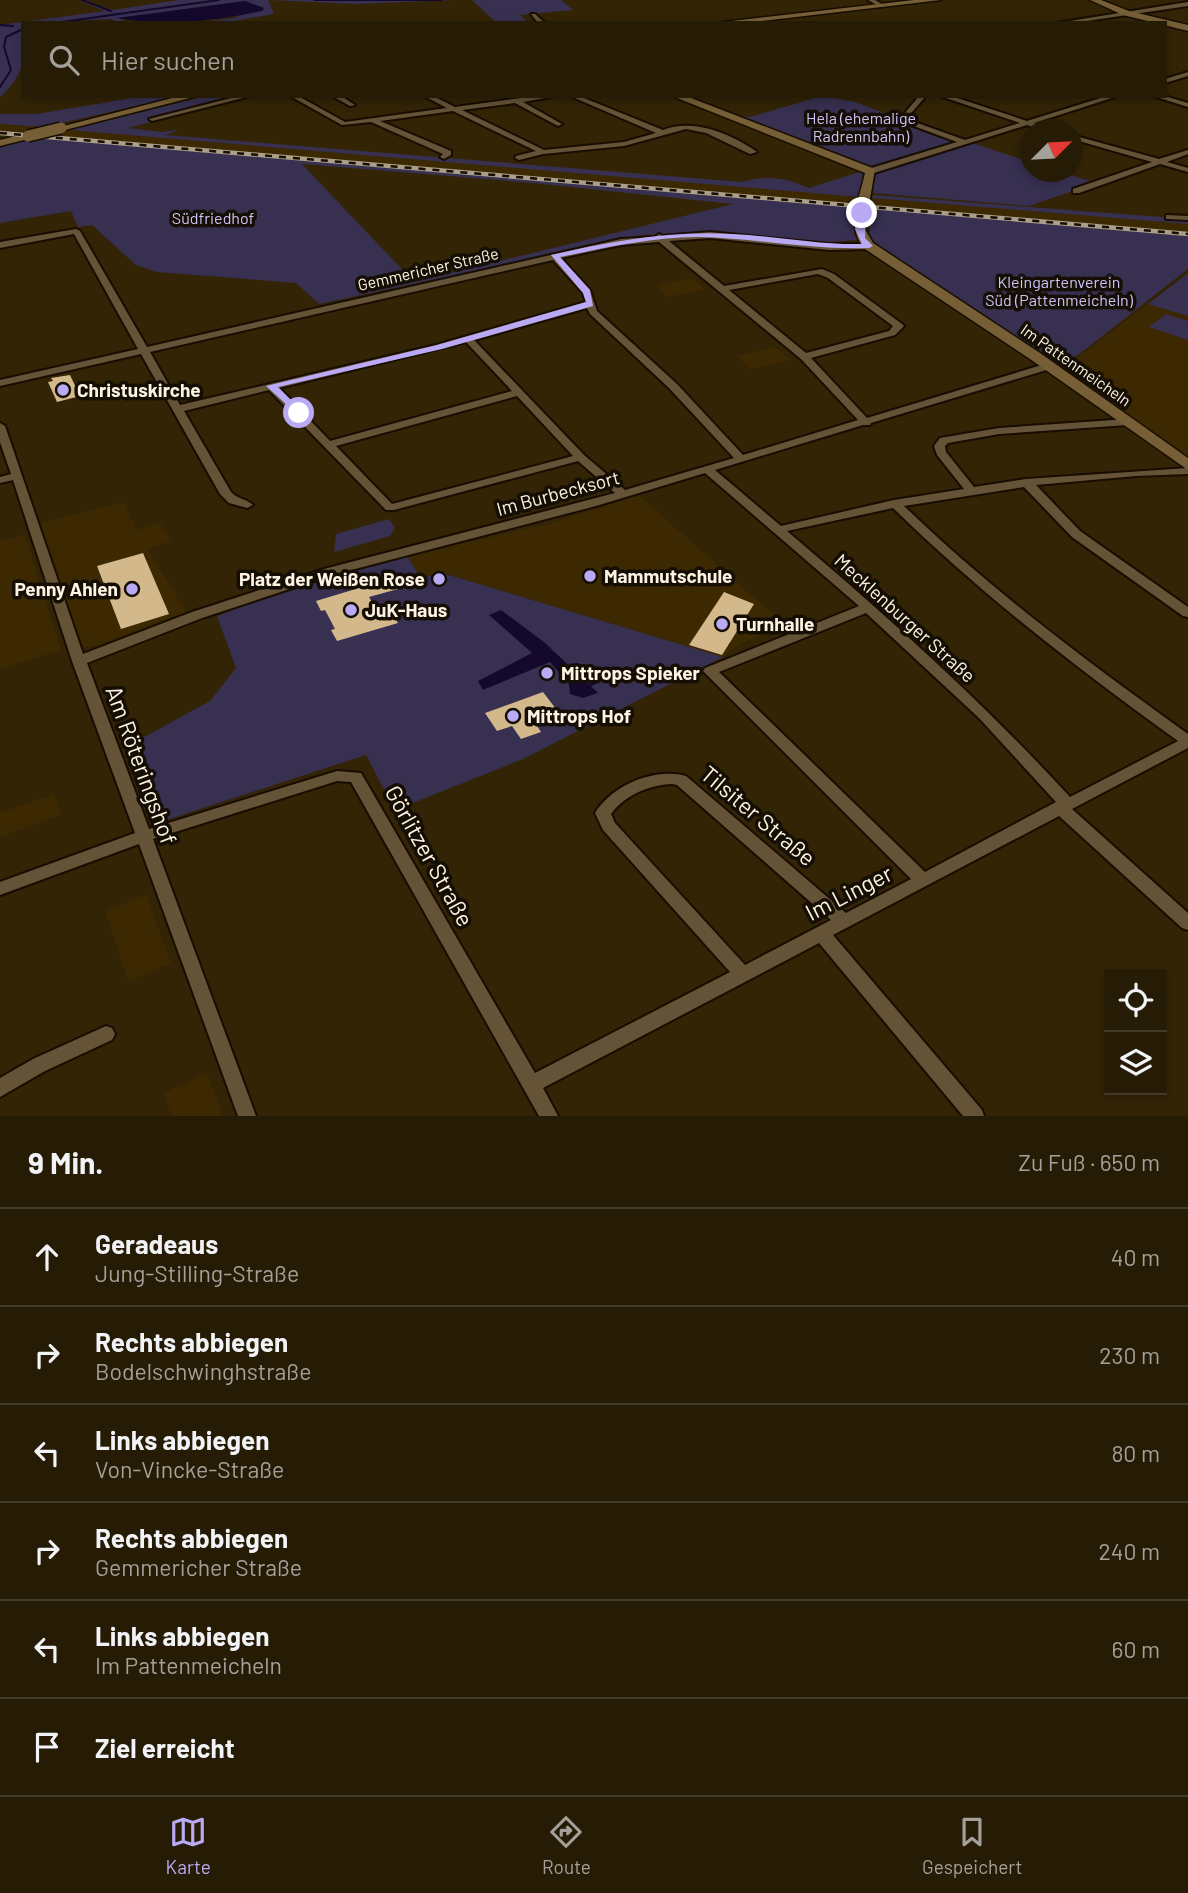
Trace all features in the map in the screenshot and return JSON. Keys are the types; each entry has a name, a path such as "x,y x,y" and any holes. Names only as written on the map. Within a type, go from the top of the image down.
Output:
{"street":[{"path":"871,0 882,6"},
{"path":"737,21 937,0"},
{"path":"1094,0 1126,13 1157,21"},
{"path":"1082,21 1188,4"},
{"path":"533,15 540,21"},
{"path":"1167,23 1188,28"},
{"path":"1167,80 1188,74"},
{"path":"0,144 185,98"},
{"path":"152,119 239,98"},
{"path":"297,98 344,124 458,111 519,100 558,124"},
{"path":"339,98 352,105"},
{"path":"431,98 543,152"},
{"path":"578,98 663,133"},
{"path":"682,98 871,171 1020,125"},
{"path":"921,98 902,120 964,142"},
{"path":"949,98 1020,121"},
{"path":"1040,119 1108,98"},
{"path":"1163,98 1188,105"},
{"path":"374,121 448,153 444,157"},
{"path":"519,158 543,152 624,144 681,125 695,127 753,152"},
{"path":"1083,140 1188,170"},
{"path":"1076,191 1188,152"},
{"path":"869,246 862,239 859,229 871,171"},
{"path":"1169,217 1188,218"},
{"path":"0,245 76,231 226,494 233,501 247,505"},
{"name":"Gemmericher Straße","path":"0,383 554,256 659,237 734,236 829,247 869,246"},
{"path":"659,237 804,357 866,424"},
{"name":"Im Pattenmeicheln","path":"869,246 1049,366 1188,464"},
{"path":"554,256 587,292 593,312 673,386 742,460"},
{"path":"722,289 819,271 899,326 892,334 804,357"},
{"path":"177,408 468,339 590,304"},
{"path":"468,339 580,457 624,495"},
{"name":"Im Burbecksort","path":"79,662 189,618 318,576 624,495 866,424 1049,366"},
{"path":"271,386 387,507 393,508 580,457"},
{"path":"327,445 518,393"},
{"path":"971,490 940,453 939,446 944,440 999,431 1128,422"},
{"name":"Am Röteringshof","path":"0,426 79,662 247,1116"},
{"name":"Mecklenburger Straße","path":"708,470 1010,739 1063,806 1188,923"},
{"path":"778,530 894,503 971,490 1027,482 1188,471"},
{"path":"0,480 17,476"},
{"path":"1027,482 1076,534 1188,613"},
{"path":"894,503 939,548 1021,619 1188,742"},
{"path":"866,608 710,671 923,880"},
{"name":"Im Linger","path":"532,1084 1188,742"},
{"name":"Görlitzer Straße","path":"144,836 337,776 347,775 360,779 549,1116"},
{"name":"Tilsiter Straße","path":"743,975 608,826 603,813 608,805 653,779 669,777 681,780 845,920"},
{"path":"0,889 144,836"},
{"path":"821,933 975,1116"},
{"path":"0,1088 39,1065 106,1034"}],"shaded area":[{"path":"245,1 264,8 262,11 244,15 198,21 135,21 117,18"},
{"path":"0,124 1188,224 1188,236 0,134"},
{"path":"692,278 705,289 668,297 656,285"},
{"path":"1148,304 1188,316 1188,457 1061,366 1080,356"},
{"path":"775,347 790,360 751,369 737,356"},
{"name":"Mammutschule","path":"639,495 785,625 739,644 723,657 442,573 421,578 407,556 551,523"},
{"path":"124,502 136,530 160,523 171,541 148,549 186,612 95,646 81,647 40,523"},
{"path":"25,535 61,650 0,669 0,541"},
{"path":"501,610 544,642 598,693 583,698 570,694 569,684 550,662 483,690 478,681 532,653 489,615"},
{"path":"54,794 61,815 0,837 0,813"},
{"path":"146,895 171,963 128,981 105,911"},
{"path":"207,1073 223,1116 171,1116 164,1093"}],"green space":[{"path":"78,0 113,10 178,0 268,0 274,14 234,21 209,21 240,15 245,1 120,18 125,21 30,21 105,11"},
{"path":"268,0 454,0 356,4"},
{"path":"472,0 561,0 573,10 520,15 526,21 495,21"},
{"path":"21,22 20,72 0,97 0,25"},
{"path":"132,98 170,98 44,127 0,124 0,114 37,114"},
{"path":"198,98 242,98 128,128 161,132 180,130 165,135 742,182 776,178 809,188 863,171 859,197 69,130"},
{"name":"Hela (ehemalige Radrennbahn)","path":"815,98 833,98 855,102 958,141 871,166 741,116 750,117"},
{"name":"Südfriedhof","path":"37,138 857,207 854,233 857,240 829,242 712,232 643,235 319,304 296,283 157,272 136,265 92,225 78,227 71,211 0,223 0,146","holes":["302,164 533,183 733,204 414,282"]},
{"path":"972,143 1020,159 1020,182 1083,182 1083,179 1096,183 1029,206 873,193 876,174"},
{"path":"873,195 1188,219 1188,224 872,198"},
{"name":"Kleingartenverein Süd (Pattenmeicheln)","path":"871,208 1188,236 1188,269 1078,355 1060,360 1015,338 882,248 869,237"},
{"path":"1188,273 1188,316 1148,304"},
{"path":"1166,314 1188,321 1188,340 1149,327"},
{"path":"389,519 395,528 390,536 334,552 336,534"},
{"path":"407,556 421,578 442,573 723,657 523,759 395,810 366,755 154,824 128,746 210,701 236,668 217,616 288,590"}],"building":[{"name":"Christuskirche","path":"70,375 80,396 57,402 48,382 53,381 51,378"},
{"name":"Penny Ahlen","path":"143,553 169,614 121,629 97,566"},
{"name":"JuK-Haus","path":"392,578 398,589 369,597 379,615 391,612 398,623 337,641 331,630 335,629 325,610 321,611 316,601"},
{"name":"Turnhalle","path":"724,592 754,604 722,655 689,645"},
{"name":"Mittrops Hof","path":"543,692 556,709 532,718 541,732 521,739 512,726 497,731 485,713"}],"waterway":[{"path":"82,0 111,11"},
{"path":"104,16 219,0"},
{"path":"314,0 442,0"},
{"path":"69,21 105,16"},
{"path":"0,25 13,26"},
{"path":"0,87 11,70 4,47 6,37 21,30"},
{"path":"603,680 609,677"},
{"path":"590,685 594,683"}],"railway":[{"path":"0,133 1188,234"}],"place":[{"name":"Christuskirche","path":"63,390"},
{"name":"Mammutschule","path":"590,576"},
{"name":"Platz der Weißen Rose","path":"439,579"},
{"name":"Penny Ahlen","path":"132,589"},
{"name":"JuK-Haus","path":"351,610"},
{"name":"Turnhalle","path":"722,624"},
{"name":"Mittrops Spieker","path":"547,673"},
{"name":"Mittrops Hof","path":"513,716"}],"route":[{"path":"299,413 271,386 439,347 590,304 587,292 554,256 621,242 693,235 734,236 829,247 869,246 862,239 859,229 862,213"}]}
